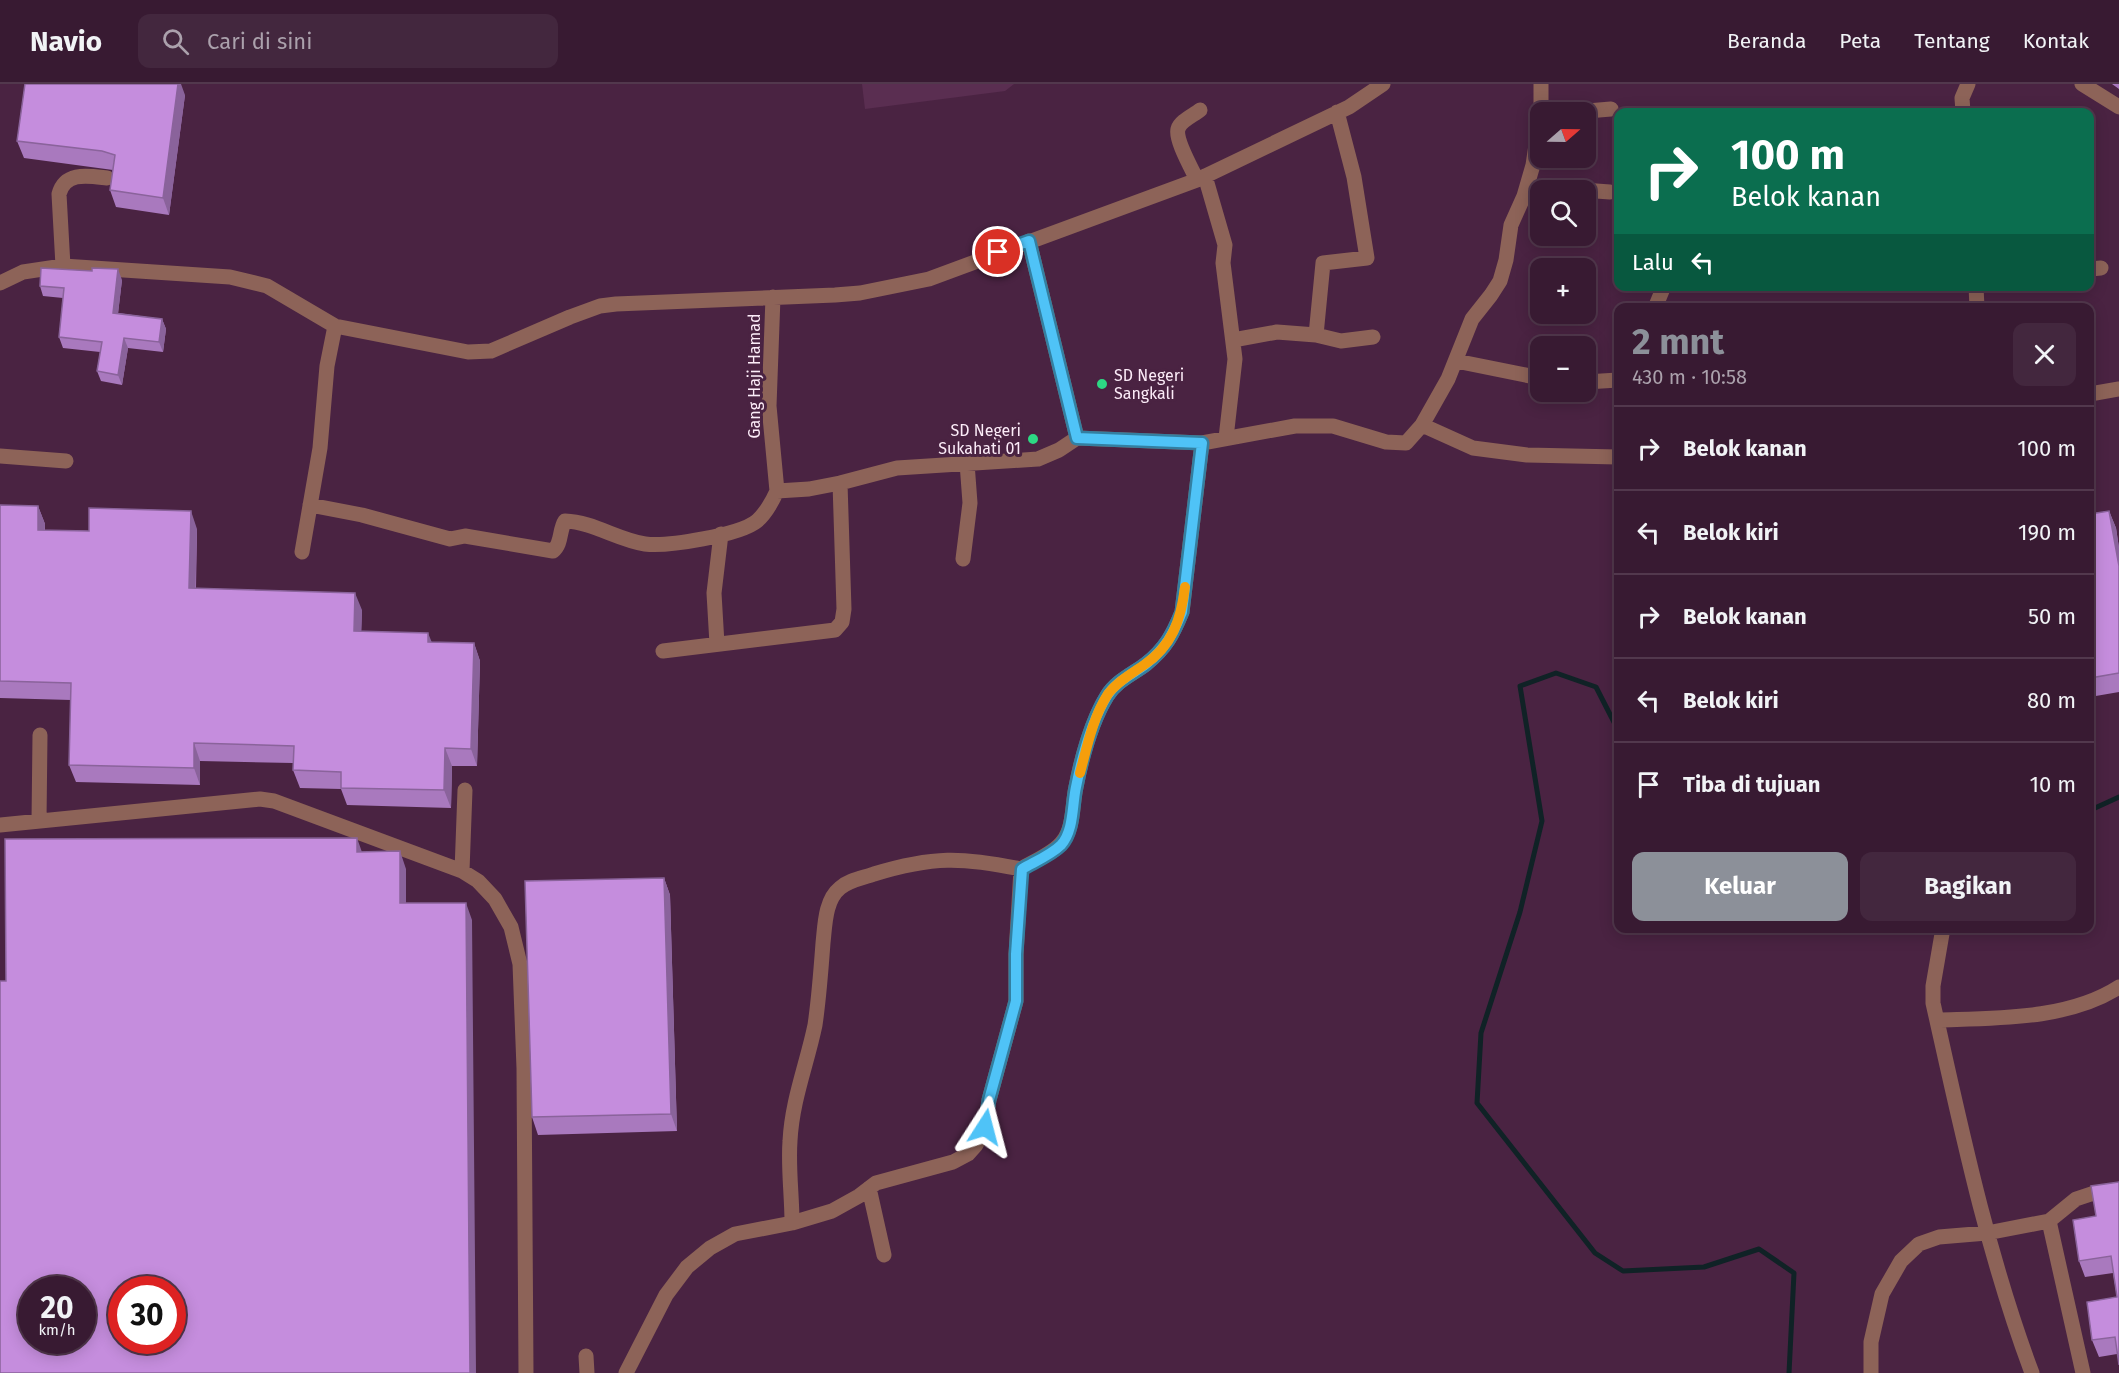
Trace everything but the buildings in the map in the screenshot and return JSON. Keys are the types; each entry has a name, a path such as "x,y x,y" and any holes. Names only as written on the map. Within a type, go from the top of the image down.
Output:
{"street":[{"path":"0,283 23,272 63,266 230,277 267,286 335,326 425,345 479,352 491,351 600,306 633,302 860,293 929,279 1201,178 1337,112 1383,84"},
{"path":"1541,84 1541,102"},
{"path":"1963,108 1962,98 1968,84"},
{"path":"2082,84 2119,107"},
{"path":"1596,110 1611,109"},
{"path":"1200,110 1182,123 1178,129 1179,140 1201,178 1225,245 1223,263 1235,359 1226,438"},
{"path":"1316,335 1323,263 1367,258 1354,177 1337,112"},
{"path":"310,505 362,515 450,539 465,536 553,551 558,546 565,521 593,527 646,544 680,542 741,530 756,522 768,508 777,491 809,489 897,468 1038,459 1059,450 1077,438 1202,443 1295,426 1333,426 1358,435 1398,444 1406,443 1422,425 1448,379 1472,319 1500,281 1506,260 1511,225 1532,168"},
{"path":"63,266 60,188 75,177 107,178"},
{"path":"1527,186 1610,192"},
{"path":"1029,241 1077,438"},
{"name":"Gang Haji Hamad","path":"773,297 769,406 777,491"},
{"path":"303,552 320,448 327,366 335,326"},
{"path":"1233,340 1277,332 1316,335 1341,341 1373,337"},
{"path":"1456,361 1479,368 1530,376"},
{"path":"1596,381 1614,380"},
{"path":"2094,393 2119,389"},
{"path":"1422,425 1473,448 1527,455 1614,458"},
{"path":"792,1223 790,1142 792,1122 814,1025 826,918 832,896 840,887 852,881 906,864 945,859 975,860 1022,869 1059,846 1070,824 1076,786 1098,713 1108,694 1118,683 1146,664 1167,645 1182,612 1202,443"},
{"path":"0,456 66,461"},
{"path":"963,559 970,503 967,464"},
{"path":"663,651 835,630 843,622 844,609 840,483"},
{"path":"717,644 714,593 721,534"},
{"path":"39,821 40,735"},
{"path":"462,871 465,790"},
{"path":"0,825 260,799 274,801 462,871 478,881 495,899 511,927 520,964 524,1068 526,1373"},
{"path":"626,1373 666,1295 687,1267 710,1248 735,1234 792,1223 844,1206 876,1183 953,1162 968,1154 976,1145 985,1127 989,1100 1016,1001 1016,954 1022,869"},
{"path":"1942,933 1933,986 1933,1003 1970,1166 2014,1324 2032,1373"},
{"path":"1937,1020 2013,1017 2076,1006 2109,994 2119,987"},
{"path":"869,1188 884,1255"},
{"path":"1871,1373 1871,1342 1882,1294 1901,1261 1919,1244 1939,1237 1988,1233 2049,1221 2076,1199 2091,1194 2119,1190"},
{"path":"2049,1221 2083,1373"},
{"path":"586,1356 587,1373"}],"shaded area":[{"path":"862,84 1014,84 1005,91 865,109"}],"waterway":[{"path":"1614,722 1596,687 1556,673 1520,686 1542,821 1520,912 1481,1033 1477,1103 1595,1253 1623,1271 1704,1267 1759,1249 1794,1273 1789,1373"},
{"path":"2094,809 2119,797"}],"slow traffic":[{"path":"1080,773 1098,713 1108,694 1118,683 1146,664 1167,645 1182,612 1185,587"}],"place":[{"name":"SD Negeri Sangkali","path":"1102,384"},
{"name":"SD Negeri Sukahati 01","path":"1033,439"}],"route":[{"path":"985,1127 989,1100 1016,1001 1016,954 1022,869 1059,846 1065,838 1088,743 1098,713 1108,694 1118,683 1146,664 1167,645 1175,630 1182,612 1202,443 1077,438 1029,241 998,252"}]}
